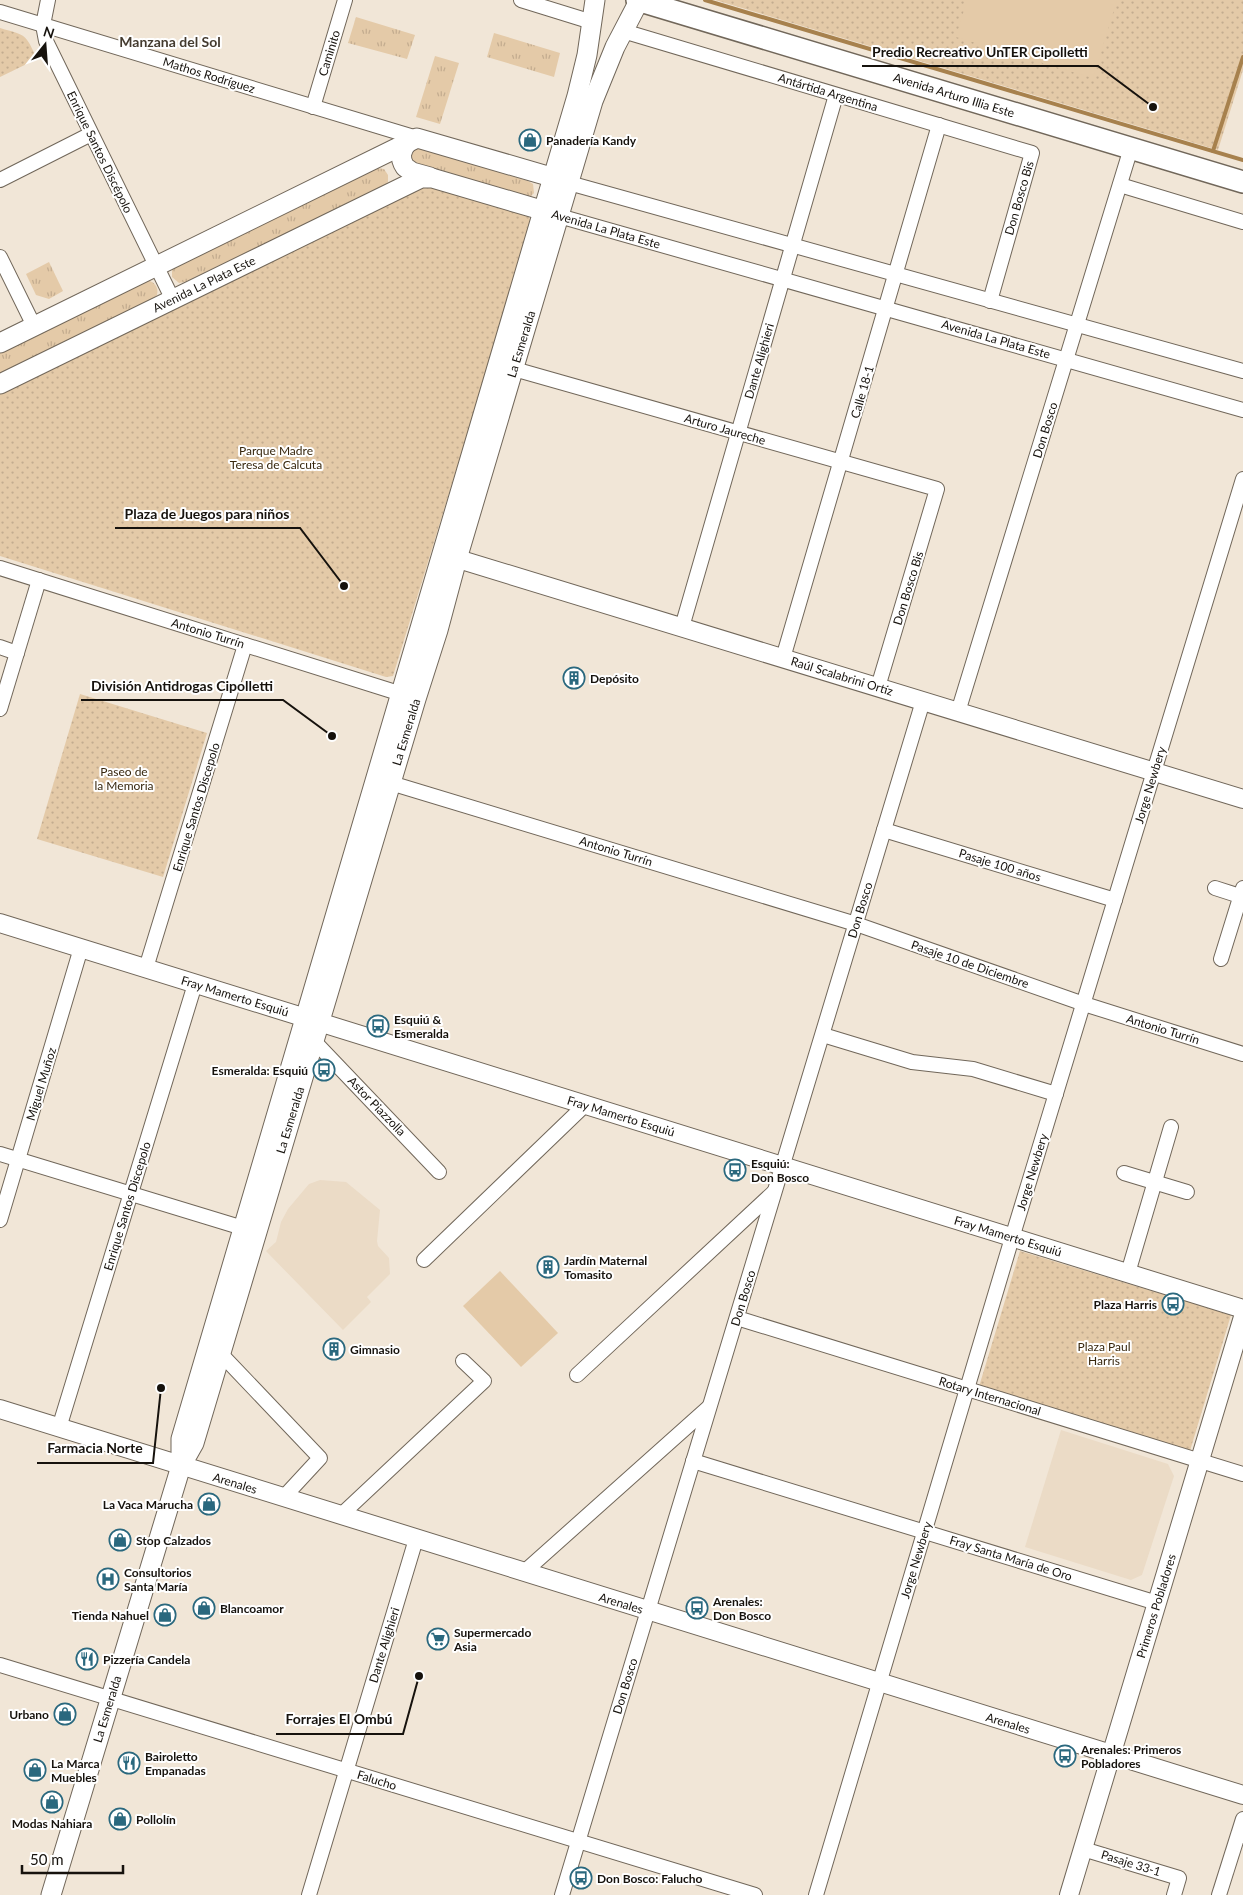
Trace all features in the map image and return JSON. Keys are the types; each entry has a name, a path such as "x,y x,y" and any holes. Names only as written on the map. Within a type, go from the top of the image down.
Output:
{"main road":[{"name":"La Esmeralda","path":"561,180 595,0"},
{"name":"La Esmeralda","path":"181,1466 181,1439 243,1228 312,1020 408,696 438,630 450,556 561,180 600,84 638,0"},
{"name":"Avenida Arturo Illia Este","path":"638,0 1243,182"},
{"path":"0,343 413,140 561,180"},
{"path":"413,140 401,155 405,167 412,172 432,178"},
{"name":"Avenida La Plata Este","path":"0,384 425,177 551,213"},
{"name":"La Esmeralda","path":"450,556 514,369 551,213"},
{"name":"La Esmeralda","path":"51,1895 181,1466 194,1443 221,1354 314,1041 312,1020"}],"street":[{"name":"Enrique Santos Discépolo","path":"48,0 43,26 50,50 173,300"},
{"name":"Caminito","path":"313,106 344,0"},
{"path":"521,0 592,22"},
{"name":"Mathos Rodríguez","path":"0,12 313,106 413,140"},
{"name":"Antártida Argentina","path":"623,31 1032,153"},
{"name":"Dante Alighieri","path":"682,627 836,95"},
{"name":"Calle 18-1","path":"784,658 939,125"},
{"path":"0,180 91,134"},
{"name":"Don Bosco","path":"958,712 1130,148"},
{"name":"Don Bosco Bis","path":"990,301 1032,153"},
{"path":"561,180 1243,371"},
{"path":"1120,185 1243,222"},
{"name":"Avenida La Plata Este","path":"551,213 1243,410"},
{"path":"0,257 34,326"},
{"name":"Arturo Jaureche","path":"514,369 937,489"},
{"name":"Jorge Newbery","path":"816,1895 1012,1238 1243,479"},
{"name":"Don Bosco Bis","path":"878,687 937,489"},
{"name":"Raúl Scalabrini Ortíz","path":"450,556 1243,799"},
{"name":"Antonio Turrín","path":"0,568 408,696"},
{"path":"0,709 39,580"},
{"name":"Enrique Santos Discepolo","path":"146,968 245,645"},
{"path":"0,648 17,653"},
{"name":"Don Bosco","path":"562,1895 923,701"},
{"name":"Antonio Turrín","path":"383,781 856,924"},
{"name":"Pasaje 100 años","path":"884,830 1115,900"},
{"path":"1215,888 1242,893 1221,960"},
{"name":"Fray Mamerto Esquiú","path":"0,922 1243,1309"},
{"name":"Pasaje 10 de Diciembre","path":"856,924 1084,1004"},
{"name":"Miguel Muñoz","path":"0,1220 81,948"},
{"name":"Enrique Santos Discepolo","path":"59,1428 195,984"},
{"name":"Antonio Turrín","path":"1084,1004 1243,1054"},
{"path":"823,1035 912,1062 973,1069 1056,1094"},
{"name":"Astor Piazzolla","path":"314,1041 440,1172"},
{"path":"424,1260 585,1105"},
{"path":"1128,1273 1170,1127"},
{"path":"0,1154 243,1228"},
{"path":"1124,1173 1187,1192"},
{"path":"577,1375 776,1191"},
{"name":"Rotary Internacional","path":"737,1318 1243,1474"},
{"name":"Primeros Pobladores","path":"1069,1895 1243,1318"},
{"path":"221,1354 320,1458 283,1498"},
{"path":"340,1516 484,1381 463,1361"},
{"path":"523,1572 710,1406"},
{"name":"Arenales","path":"0,1410 1243,1795"},
{"name":"Fray Santa María de Oro","path":"693,1461 1157,1603"},
{"name":"Dante Alighieri","path":"309,1895 416,1539"},
{"name":"Falucho","path":"0,1665 755,1895"},
{"path":"1219,1895 1243,1819"},
{"name":"Pasaje 33-1","path":"1083,1849 1179,1878 1174,1895"}],"shaded area":[{"path":"320,1180 346,1182 380,1210 377,1241 378,1246 389,1258 390,1274 367,1297 371,1302 343,1330 266,1251 276,1242 281,1222 288,1209 309,1184"},
{"path":"1061,1430 1168,1464 1174,1476 1142,1575 1131,1580 1025,1547"}],"green space":[{"path":"715,0 1243,0 1243,70 1218,150"},
{"path":"967,0 1117,0 1093,78 956,37"},
{"path":"356,17 415,35 407,59 348,43"},
{"path":"0,28 24,37 30,44 37,59 0,77"},
{"path":"494,33 560,53 554,77 487,57"},
{"path":"435,56 459,63 440,124 416,117"},
{"path":"418,148 528,181 533,184 534,193 530,197 414,166 409,156 412,150"},
{"path":"377,168 384,169 388,175 388,182 383,187 185,282 179,283 172,277 172,268"},
{"name":"Parque Madre Teresa de Calcuta","path":"427,186 528,216 531,220 531,226 393,676 386,677 0,556 0,394 417,189"},
{"path":"49,262 63,291 49,299 36,295 26,274"},
{"path":"146,280 154,283 157,287 157,295 152,300 0,374 0,352"},
{"name":"Paseo de la Memoria","path":"80,694 207,733 163,877 37,839"},
{"name":"Plaza Paul Harris","path":"1020,1251 1231,1315 1189,1454 978,1390"},
{"path":"500,1271 558,1333 521,1367 463,1306"}],"waterway":[{"path":"705,0 1243,160"},
{"path":"1213,151 1243,57"}],"place":[{"name":"Predio Recreativo UnTER Cipolletti","path":"1153,107"},
{"name":"Panadería Kandy","path":"530,140"},
{"name":"Plaza de Juegos para niños","path":"344,586"},
{"name":"Depósito","path":"574,678"},
{"name":"División Antidrogas Cipolletti","path":"332,736"},
{"name":"Esquiú & Esmeralda","path":"378,1026"},
{"name":"Esmeralda: Esquiú","path":"324,1070"},
{"name":"Esquiú: Don Bosco","path":"735,1170"},
{"name":"Jardín Maternal Tomasito","path":"548,1267"},
{"name":"Plaza Harris","path":"1173,1304"},
{"name":"Gimnasio","path":"334,1349"},
{"name":"Farmacia Norte","path":"161,1388"},
{"name":"La Vaca Marucha","path":"209,1504"},
{"name":"Stop Calzados","path":"120,1540"},
{"name":"Consultorios Santa María","path":"108,1579"},
{"name":"Blancoamor","path":"204,1608"},
{"name":"Arenales: Don Bosco","path":"697,1608"},
{"name":"Tienda Nahuel","path":"165,1615"},
{"name":"Supermercado Asia","path":"438,1639"},
{"name":"Pizzería Candela","path":"87,1659"},
{"name":"Forrajes El Ombú","path":"419,1676"},
{"name":"Urbano","path":"65,1714"},
{"name":"Arenales: Primeros Pobladores","path":"1065,1756"},
{"name":"Bairoletto Empanadas","path":"129,1763"},
{"name":"La Marca Muebles","path":"35,1770"},
{"name":"Modas Nahiara","path":"52,1802"},
{"name":"Pollolín","path":"120,1819"},
{"name":"Don Bosco: Falucho","path":"581,1878"}],"district":[{"name":"Manzana del Sol","path":"170,41"}]}
